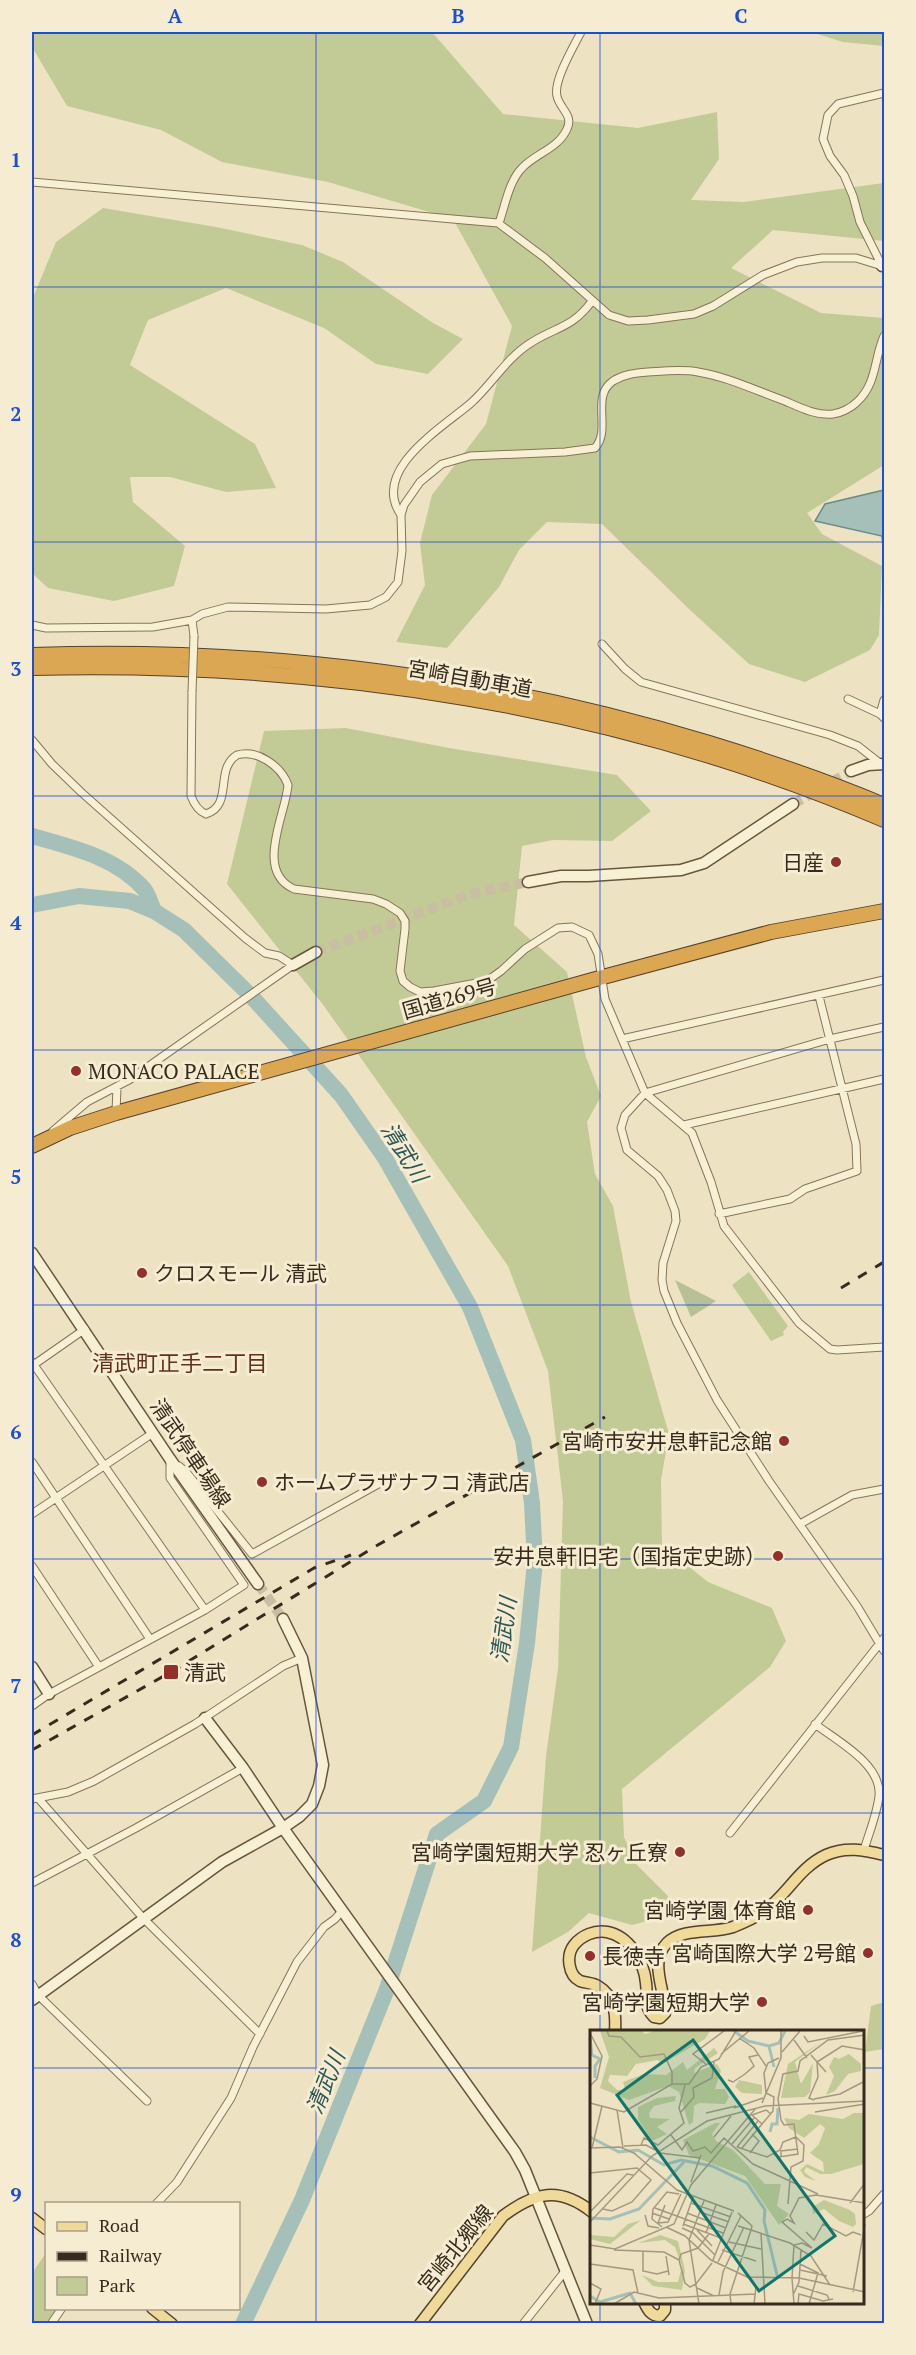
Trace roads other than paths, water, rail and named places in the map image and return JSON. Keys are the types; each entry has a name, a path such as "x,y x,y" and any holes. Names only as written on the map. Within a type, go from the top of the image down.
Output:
{"highway":[{"name":"宮崎自動車道","path":"32,655 179,654 281,660 393,672 480,686 643,723 772,762 885,805"},
{"name":"宮崎自動車道","path":"32,668 179,668 280,673 391,685 478,700 639,736 768,776 885,820"},
{"name":"国道269号","path":"32,1145 70,1128 116,1113 603,977 771,932 885,911"}],"main road":[{"path":"615,2030 617,2015 611,2001 599,1987 578,1980 570,1970 568,1959 573,1945 586,1934 599,1930 615,1933 633,1947 646,1982 646,2006 654,2017 660,2018 665,2013 665,2001 658,1969 660,1955 667,1943 681,1935 732,1927 766,1910 808,1865 828,1854 848,1849 885,1855"},
{"name":"宮崎北郷線","path":"420,2324 503,2216 516,2207 536,2198 558,2194 575,2200 590,2211"},
{"path":"32,2218 45,2228"},
{"path":"645,2304 648,2311 662,2320 665,2304"},
{"path":"154,2310 172,2324"}],"street":[{"path":"499,224 511,188 521,168 555,145 569,126 565,108 557,98 556,87 580,32"},
{"path":"883,266 860,222 844,175 830,156 823,139 828,115 838,104 885,93"},
{"path":"32,182 499,224 545,258 609,315 628,321 648,321 694,314 713,306 763,275 797,262 822,258 856,258 883,266"},
{"path":"401,515 395,506 393,496 395,480 414,450 472,402 529,344 580,316 592,301"},
{"path":"32,626 46,628 153,627 192,620 202,614 228,607 326,609 362,607 379,602 392,592 400,576 401,515 404,505 420,482 442,464 470,456 565,452 595,448 602,436 604,392 613,381 639,372 666,370 699,372 745,386 815,413 832,414 858,402 870,386 885,336"},
{"path":"192,620 194,636 191,796 200,812 206,814 218,806 223,792 224,770 237,755 252,753 278,769 288,785 276,837 275,864 278,875 294,889 373,899 400,913 405,921 400,971 403,981 420,992 486,981 525,949 558,928 572,927 589,935 596,945 605,999 645,1093 692,1133 711,1182 723,1226 799,1323 830,1349 885,1347"},
{"path":"602,644 625,669 641,682 830,735 858,746 883,764"},
{"path":"848,699 882,716 885,700"},
{"path":"32,740 52,764 81,792 236,931 265,953 279,956 293,965"},
{"path":"851,771 868,765 883,764"},
{"path":"528,882 561,876 688,869 704,863 793,804"},
{"path":"32,1145 56,1129 87,1102 129,1080 315,952"},
{"path":"622,1038 885,980"},
{"path":"719,1214 790,1199 805,1189 857,1171 856,1144 819,996"},
{"path":"885,1027 830,1039 645,1093 625,1115 621,1128 627,1150 658,1176 667,1190 675,1211 674,1227 663,1263 662,1280 677,1323 717,1400 769,1481 882,1640 885,1651"},
{"path":"684,1125 885,1079"},
{"path":"116,1113 117,1087"},
{"name":"清武停車場線","path":"32,1253 258,1584"},
{"path":"85,1329 32,1364 205,1610"},
{"path":"32,1514 153,1433"},
{"path":"170,1458 187,1473 252,1554 382,1482"},
{"path":"32,1706 49,1694 205,1610 244,1585 171,1478 170,1458"},
{"path":"32,1461 150,1640"},
{"path":"800,1524 852,1495 885,1489"},
{"path":"32,1566 99,1667"},
{"path":"35,1997 222,1862 283,1828 312,1804 320,1786 323,1765 302,1658 283,1619"},
{"path":"730,1833 882,1640"},
{"path":"35,1798 68,1792 94,1781 205,1718 283,1666 302,1658"},
{"path":"32,1668 49,1694"},
{"path":"205,1718 243,1768 350,1923 515,2152 525,2170 588,2324"},
{"path":"815,1724 867,1764 878,1781 879,1798 864,1850"},
{"path":"32,1883 243,1768"},
{"path":"35,1798 143,1918 260,2034"},
{"path":"158,2202 177,2182 231,2098 260,2034 297,1962 324,1927 342,1911"},
{"path":"32,1984 35,1997 147,2102"},
{"path":"865,2213 885,2194"},
{"path":"523,2324 566,2270"},
{"path":"51,2324 61,2310"}],"water":[{"path":"884,490 884,559 882,536 815,521 825,504"}],"waterway":[{"path":"32,836 62,844 107,861 133,878 144,889 154,911"},
{"name":"清武川","path":"32,905 79,896 130,901 154,911 184,930 252,997 341,1095 385,1158 470,1307 523,1440 532,1503 535,1562 527,1643 511,1747 484,1801 437,1834 387,1989 302,2200 243,2324"}],"tunnel":[{"path":"793,804 851,771"},
{"path":"316,952 471,894 528,882"},
{"path":"258,1584 283,1619"}],"railway":[{"path":"841,1288 884,1262"},
{"path":"32,1750 171,1672 376,1546 605,1417"},
{"path":"32,1735 314,1568 351,1555"}],"place":[{"name":"日産","path":"836,862"},
{"name":"MONACO PALACE","path":"76,1071"},
{"name":"クロスモール 清武","path":"142,1273"},
{"name":"宮崎市安井息軒記念館","path":"784,1441"},
{"name":"ホームプラザナフコ 清武店","path":"262,1482"},
{"name":"安井息軒旧宅（国指定史跡）","path":"778,1556"},
{"name":"清武","path":"171,1672"},
{"name":"宮崎学園短期大学 忍ヶ丘寮","path":"680,1852"},
{"name":"宮崎学園 体育館","path":"808,1910"},
{"name":"宮崎国際大学 2号館","path":"868,1953"},
{"name":"長徳寺","path":"590,1956"},
{"name":"宮崎学園短期大学","path":"762,2002"}],"district":[{"name":"清武町正手二丁目","path":"180,1362"}]}
